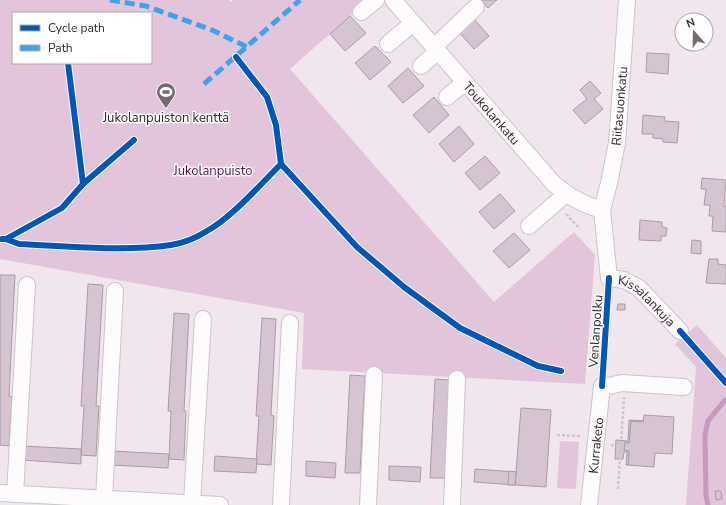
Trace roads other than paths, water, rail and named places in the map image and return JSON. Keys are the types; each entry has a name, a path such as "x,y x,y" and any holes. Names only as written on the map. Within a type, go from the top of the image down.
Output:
{"street":[{"path":"361,12 376,0"},
{"name":"Toukolankatu","path":"393,0 554,184 566,194 586,206 602,210"},
{"name":"Riitasuonkatu","path":"602,210 617,143 627,0"},
{"path":"421,66 476,7"},
{"path":"388,44 413,23"},
{"path":"447,97 465,82"},
{"path":"529,226 566,194"},
{"name":"Venlanpolku","path":"602,210 609,278"},
{"name":"Kissalankuja","path":"609,278 624,280 639,288 680,331"},
{"path":"27,285 8,494 75,501 104,499 220,505"},
{"path":"104,499 115,291"},
{"path":"192,504 203,319"},
{"path":"281,505 290,323"},
{"path":"368,505 374,375"},
{"path":"452,505 457,379"},
{"name":"Kurraketo","path":"589,505 602,386 625,383 684,388"}],"waterway":[{"path":"708,505 706,496 705,435 708,421 725,400"}],"place":[{"name":"Jukolanpuiston kenttä","path":"166,109"}],"park label":[{"name":"Jukolanpuisto","path":"213,170"}]}
